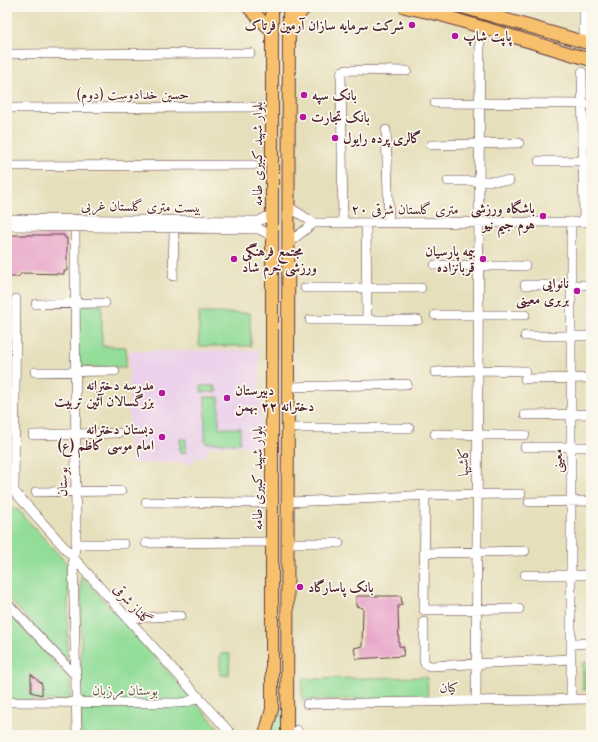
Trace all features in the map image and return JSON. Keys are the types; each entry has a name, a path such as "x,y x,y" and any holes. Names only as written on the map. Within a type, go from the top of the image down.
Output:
{"main road":[{"path":"248,7 272,32"},
{"name":"بلوار شهید کبیری طامه","path":"272,7 272,709"},
{"path":"289,7 288,706 293,734"},
{"path":"289,35 301,12 306,7"},
{"path":"405,7 441,15 591,60"},
{"path":"462,7 476,9 587,43"},
{"path":"262,735 272,709"},
{"path":"265,735 272,709"}],"street":[{"path":"586,12 587,43"},
{"name":"کاشیها","path":"476,701 480,38"},
{"path":"7,54 250,53"},
{"path":"343,223 342,71 407,71"},
{"path":"582,72 587,103 588,222"},
{"path":"435,102 587,103"},
{"name":"حسین خدادوست (دوم)","path":"7,108 259,107"},
{"path":"386,130 389,223"},
{"path":"431,145 519,143"},
{"path":"539,161 587,161"},
{"path":"7,166 253,165"},
{"path":"448,181 509,181"},
{"path":"288,243 314,223 289,207"},
{"name":"بیست متری گلستان غربی","path":"7,226 75,223 259,221 272,214"},
{"name":"بیست متری گلستان غربی","path":"7,219 174,229 260,229 272,236"},
{"name":"معینی","path":"571,222 571,700"},
{"name":"۲۰ متری گلستان شرقی","path":"314,223 588,222"},
{"name":"بوستان","path":"75,223 76,544 73,558 77,677 77,735"},
{"path":"366,223 367,320"},
{"path":"173,276 174,229"},
{"path":"435,265 525,266"},
{"path":"525,285 591,285"},
{"path":"305,288 421,288"},
{"path":"10,489 16,299"},
{"path":"36,304 105,303"},
{"path":"435,315 525,315"},
{"path":"310,320 418,320"},
{"path":"525,336 591,336"},
{"path":"435,372 478,370 525,375 591,378"},
{"path":"35,372 115,371"},
{"path":"288,387 407,384"},
{"path":"525,415 591,414"},
{"path":"288,428 409,428"},
{"path":"33,435 118,434"},
{"path":"435,434 525,436"},
{"path":"525,447 591,447"},
{"name":"گلناز شرقی","path":"10,489 232,735"},
{"path":"36,492 121,491"},
{"path":"288,502 426,495 521,494"},
{"path":"426,495 424,610 519,609"},
{"path":"529,502 591,501"},
{"path":"146,502 272,503"},
{"path":"146,543 272,542"},
{"path":"288,543 339,543"},
{"path":"76,544 124,544"},
{"path":"425,553 525,551"},
{"path":"525,575 591,575"},
{"path":"7,604 77,677"},
{"path":"127,618 181,616"},
{"path":"424,622 424,660 425,664 430,666 571,659"},
{"path":"571,644 591,643"},
{"path":"7,702 179,703 187,702 198,697"},
{"name":"کیان","path":"307,704 591,699"}],"shaded area":[{"path":"259,350 261,446 211,446 204,457 196,457 195,394 195,463 129,463 129,351"}],"green space":[{"path":"7,301 10,302 7,389"},
{"path":"77,305 102,305 102,346 126,347 126,367 77,367"},
{"path":"199,313 250,313 251,346 199,346"},
{"path":"201,386 215,386 215,390 217,390 217,392 201,392"},
{"path":"205,397 219,397 219,428 240,428 240,443 205,443"},
{"path":"180,439 186,439 186,452 180,453"},
{"path":"7,508 18,510 69,566 67,661 7,597"},
{"name":"بوستان مرزبان","path":"81,575 225,735 81,735"},
{"path":"7,611 70,680 70,701 7,700"},
{"path":"220,654 230,654 229,675 220,675"},
{"path":"583,662 591,662 591,690 583,690"},
{"path":"427,677 428,698 302,700 302,679"},
{"path":"278,708 283,708 283,735 269,735"}],"building":[{"path":"7,235 64,235 65,238 67,238 67,271 64,271 64,274 22,273 18,277 7,277"},
{"path":"356,596 401,596 402,605 398,606 399,646 404,647 403,656 356,659 354,648 362,646 363,608 356,606"},
{"path":"31,674 42,684 42,695 31,692"}],"place":[{"name":"شرکت سرمایه سازان آرمین فرتاک","path":"412,25"},
{"name":"پاپت شاپ","path":"455,36"},
{"name":"بانک سپه","path":"304,95"},
{"name":"بانک تجارت","path":"303,117"},
{"name":"گالری پرده رایول","path":"335,138"},
{"name":"باشگاه ورزشی هوم جیم نیو","path":"543,216"},
{"name":"مجتمع فرهنگی ورزشی خرم شاد","path":"234,259"},
{"name":"بیمه پارسیان قربانزاده","path":"483,259"},
{"name":"نانوایی بربری معینی","path":"577,291"},
{"name":"مدرسه دخترانه بزرگسالان آئین تربیت","path":"162,393"},
{"name":"دبیرستان دخترانه ۲۲ بهمن","path":"227,398"},
{"name":"دبستان دخترانه امام موسی کاظم (ع)","path":"162,437"},
{"name":"بانک پاسارگاد","path":"300,587"}]}
